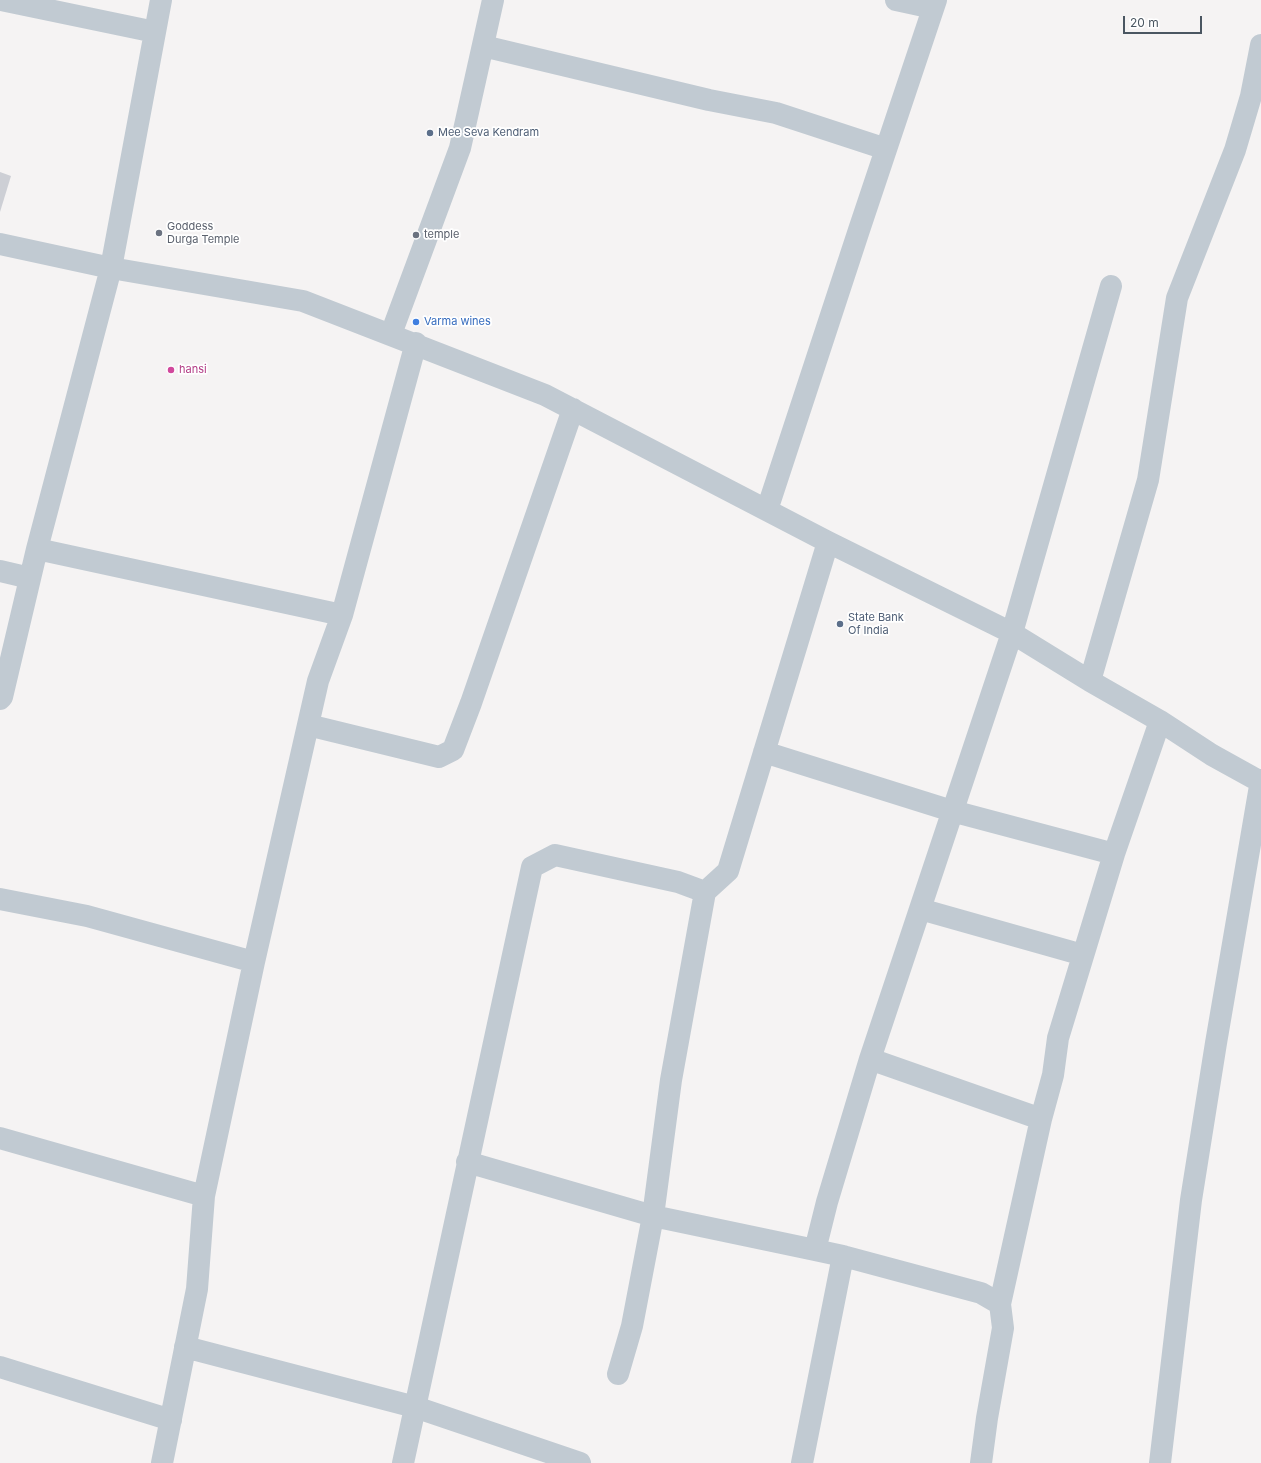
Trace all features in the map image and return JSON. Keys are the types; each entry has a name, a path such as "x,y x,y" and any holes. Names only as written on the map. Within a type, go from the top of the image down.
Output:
{"street":[{"path":"1,0 154,32"},
{"path":"0,699 2,697 37,549 110,268 161,0"},
{"path":"391,334 460,148 493,0"},
{"path":"767,510 935,4 896,0"},
{"path":"1090,681 1148,480 1177,298 1235,150 1251,96 1261,45"},
{"path":"482,46 709,100 776,113 886,149"},
{"path":"0,244 110,268 303,301 545,395 828,542 1012,633 1090,681 1160,720 1212,755 1261,781 1214,1051 1191,1200 1160,1463"},
{"path":"816,1250 827,1202 870,1059 1012,633 1111,286"},
{"path":"162,1463 197,1289 204,1196 254,962 318,681 342,615 416,344"},
{"path":"308,725 439,757 453,750 471,703 573,409"},
{"path":"618,1374 632,1326 653,1216 671,1080 706,892 728,871 828,542"},
{"path":"37,549 342,615"},
{"path":"0,571 30,578"},
{"path":"981,1463 987,1418 1003,1328 1000,1304 1041,1119 1053,1075 1058,1038 1114,854 1160,720"},
{"path":"764,752 952,811 1114,854"},
{"path":"403,1463 532,867 555,855 678,882 706,892"},
{"path":"0,899 87,916 254,962"},
{"path":"920,909 1083,955"},
{"path":"870,1059 1041,1119"},
{"path":"0,1138 204,1196"},
{"path":"467,1162 653,1216 843,1256 981,1293 1000,1304"},
{"path":"802,1463 843,1256"},
{"path":"185,1347 415,1407 580,1463"},
{"path":"0,1368 171,1420"}],"building":[{"path":"0,172 11,176 0,212"}],"place":[{"name":"Mee Seva Kendram","path":"430,133"},
{"name":"Goddess Durga Temple","path":"159,233"},
{"name":"temple","path":"416,235"},
{"name":"Varma wines","path":"416,322"},
{"name":"hansi","path":"171,370"},
{"name":"State Bank Of India","path":"840,624"}]}
